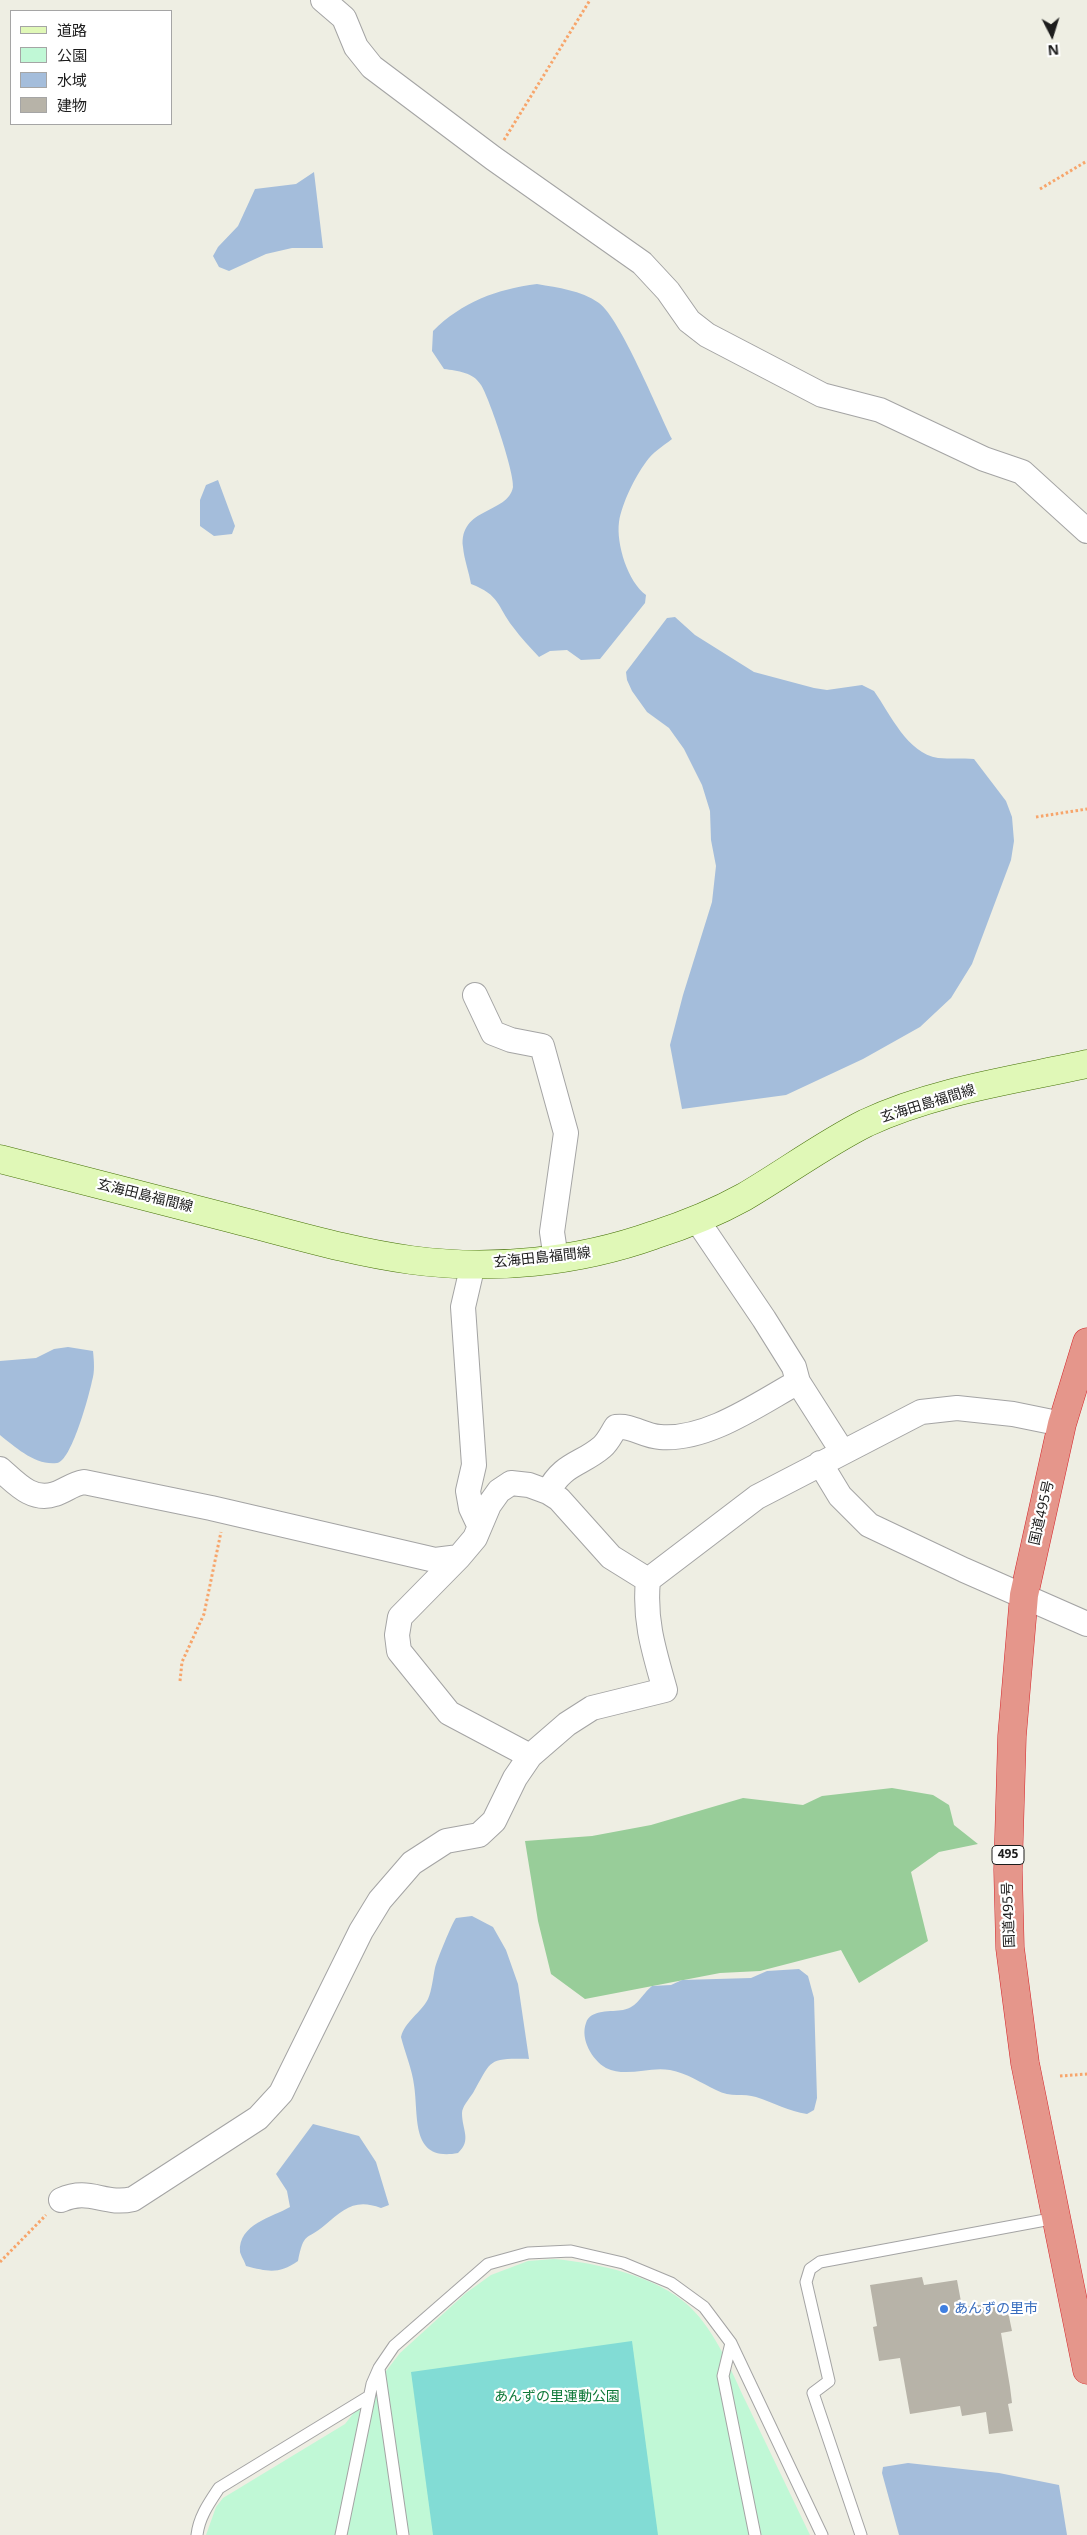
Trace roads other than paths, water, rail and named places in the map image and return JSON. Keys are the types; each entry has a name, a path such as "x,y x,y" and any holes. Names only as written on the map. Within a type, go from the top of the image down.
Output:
{"highway":[{"name":"国道495号","path":"1087,1342 1062,1424 1024,1594 1012,1736 1008,1870 1010,1948 1025,2063 1087,2370"}],"main road":[{"name":"玄海田島福間線","path":"0,1159 349,1248 412,1260 473,1264 556,1259 608,1249 697,1220 741,1198 864,1124 893,1112 947,1096 1087,1064"}],"street":[{"path":"323,0 344,18 356,46 372,67 493,158 642,263 668,291 689,321 707,335 822,394 880,410 984,459 1022,472 1087,531"},
{"path":"475,995 493,1033 511,1040 542,1046 566,1133 552,1232 556,1259"},
{"path":"697,1220 764,1318 794,1367 798,1382 842,1452"},
{"path":"473,1264 463,1306 474,1465 468,1491 471,1508 479,1525"},
{"path":"548,1492 555,1478 576,1462 604,1445 616,1427 627,1425 638,1432 660,1437 687,1436 712,1429 798,1382"},
{"path":"61,2200 83,2194 119,2203 133,2199 258,2118 281,2093 361,1931 380,1900 412,1863 446,1841 479,1835 494,1821 515,1778 530,1756 567,1724 592,1708 665,1690 647,1625 645,1606 648,1580 757,1497 921,1412 957,1408 1014,1414 1062,1424"},
{"path":"820,1463 840,1496 869,1524 964,1570 1024,1594 1087,1624"},
{"path":"0,1469 28,1493 41,1496 55,1494 71,1484 84,1482 435,1560 459,1557"},
{"path":"530,1756 449,1713 399,1650 397,1635 400,1617 475,1538 479,1525 494,1498 499,1491 511,1483 528,1485 548,1492 559,1499 611,1557 648,1580"}],"lane":[{"path":"861,2535 813,2393 829,2380 806,2282 810,2269 820,2262 1056,2218"},
{"path":"341,2535 368,2397 378,2368 394,2346 488,2264 528,2253 571,2251 623,2263 671,2283 704,2307 731,2342 822,2535"},
{"path":"731,2342 722,2376 756,2535"},
{"path":"378,2368 403,2535"},
{"path":"197,2535 198,2526 219,2488 368,2397"},
{"path":"344,2518 347,2535"}],"water":[{"path":"314,172 323,248 292,248 266,254 229,271 219,267 213,256 218,247 238,226 255,189 296,184"},
{"path":"537,284 584,295 599,303 608,312 628,345 672,439 646,462 633,483 623,507 619,522 621,551 634,581 646,595 645,603 600,659 581,660 567,650 550,651 539,657 516,631 493,597 488,592 471,584 463,547 464,534 468,525 509,496 513,487 513,479 501,436 485,392 474,377 444,369 432,351 433,331 456,312 481,298 508,289"},
{"path":"218,480 235,526 232,534 214,536 200,526 200,500 206,485"},
{"path":"675,617 695,635 754,672 814,688 827,690 862,685 874,691 901,732 917,749 927,755 938,758 974,759 1006,801 1012,817 1014,841 1011,860 972,964 951,998 920,1027 863,1059 786,1095 682,1109 670,1045 683,995 712,902 716,866 711,840 710,811 702,785 684,749 669,728 647,712 632,691 626,672 667,618"},
{"path":"68,1347 93,1351 94,1374 83,1413 68,1452 57,1463 41,1462 26,1455 0,1435 0,1361 36,1358 54,1349"},
{"path":"472,1916 493,1927 506,1950 518,1984 529,2059 505,2059 492,2063 488,2067 462,2111 465,2144 458,2153 443,2154 432,2151 424,2144 420,2134 417,2123 413,2079 401,2037 406,2026 428,1999 436,1964 454,1921 456,1918"},
{"path":"799,1969 808,1976 814,1998 817,2098 814,2110 807,2114 756,2097 732,2095 722,2092 676,2071 654,2069 630,2072 614,2071 606,2068 596,2060 586,2042 586,2023 592,2015 628,2008 636,2003 652,1986 671,1985 682,1980 751,1978 767,1971"},
{"path":"313,2124 359,2136 376,2162 389,2205 381,2208 364,2204 344,2210 307,2238 302,2245 298,2261 285,2268 274,2271 246,2266 240,2252 241,2242 250,2228 290,2207 287,2191 276,2174"},
{"path":"908,2463 999,2473 1059,2485 1067,2535 899,2535 882,2473 883,2467"}],"place":[{"name":"あんずの里市","path":"944,2309"}],"park label":[{"name":"あんずの里運動公園","path":"557,2397"}]}
